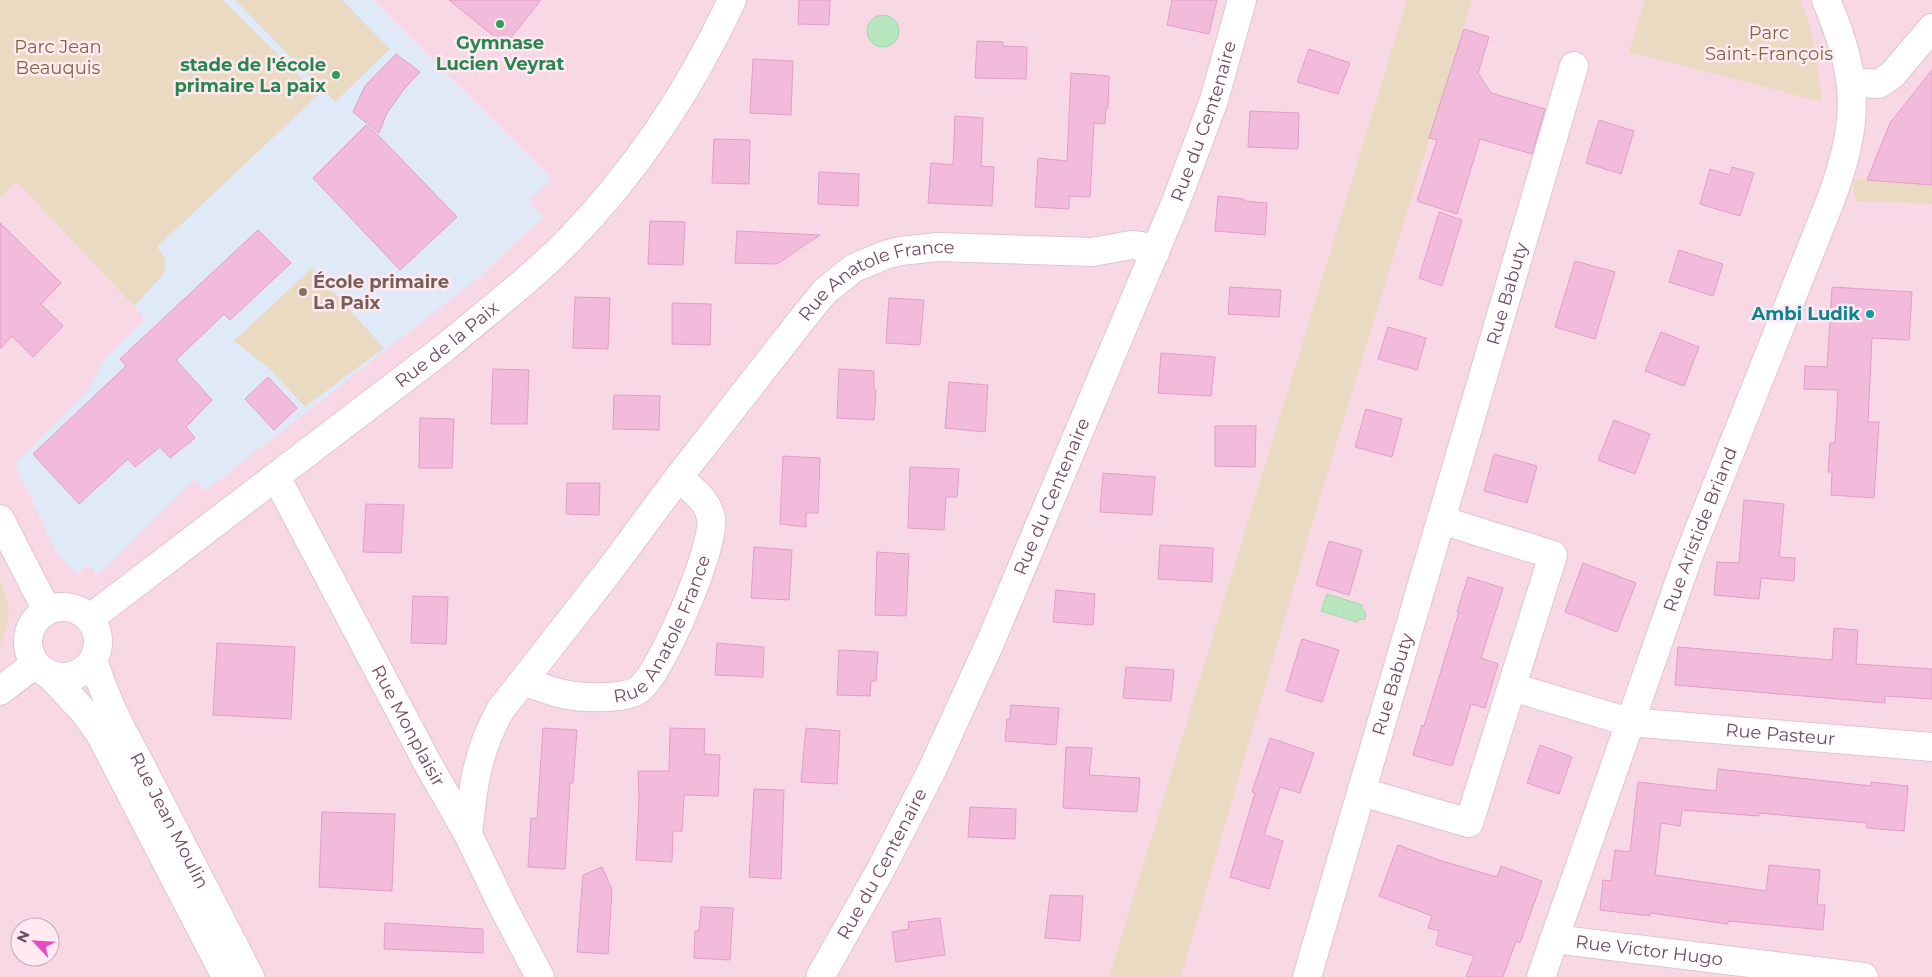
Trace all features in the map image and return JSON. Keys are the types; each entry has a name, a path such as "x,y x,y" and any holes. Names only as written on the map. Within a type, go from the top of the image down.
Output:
{"street":[{"name":"Rue de la Paix","path":"89,619 493,309 570,239 620,182 669,115 732,0"},
{"name":"Rue du Centenaire","path":"820,977 887,857 942,749 986,651 1155,253 1211,111 1242,0"},
{"name":"Rue Aristide Briand","path":"1541,977 1687,560 1839,176 1850,137 1852,82 1838,30 1826,0"},
{"path":"1852,82 1879,84 1892,75 1932,28"},
{"name":"Rue Babuty","path":"1307,977 1574,66"},
{"name":"Rue Anatole France","path":"468,834 473,790 479,760 488,732 501,709 609,571 678,478 825,291 842,276 860,265 885,255 919,248 1092,252 1131,245 1141,246 1155,253"},
{"name":"Rue Monplaisir","path":"274,478 283,490 428,764 468,834 503,907 540,977"},
{"name":"Rue Anatole France","path":"523,681 564,695 612,696 626,695 638,690 651,676 674,633 706,555 711,534 709,510 695,491 678,478"},
{"path":"0,519 47,611"},
{"path":"1362,792 1469,823 1553,555 1441,520"},
{"path":"58,607 69,608 80,612 89,619 95,628 98,639 97,650 89,666 77,674 63,677 42,669 29,653 28,634 33,623 47,611 58,607"},
{"name":"Rue Jean Moulin","path":"93,660 107,701 119,727 136,756 250,977"},
{"path":"0,691 42,669"},
{"name":"Rue Jean Moulin","path":"42,669 86,714 100,734 226,977"},
{"path":"1512,687 1629,722"},
{"name":"Rue Pasteur","path":"1629,722 1932,748"},
{"name":"Rue Victor Hugo","path":"1554,939 1864,977"}],"shaded area":[{"path":"0,0 1932,0 1932,977 0,977 0,646 6,633 8,599 0,579"},
{"name":"École primaire La Paix","path":"223,0 373,0 552,179 529,202 543,217 477,279 205,491 195,479 98,575 88,564 78,574 58,555 15,464 89,390 103,361 146,319 134,306 161,277 166,260 157,247 318,95"},
{"path":"883,15 894,20 899,31 894,42 883,47 872,42 867,31 872,20"},
{"path":"1327,594 1362,605 1366,613 1365,619 1358,620 1357,622 1321,611"}],"green space":[{"name":"Parc Jean Beauquis","path":"0,0 223,0 318,95 157,247 166,260 164,272 134,306 16,181 0,198"},
{"name":"stade de l'école primaire La paix","path":"235,0 342,0 390,49 335,102"},
{"path":"1407,0 1472,0 1318,504 1181,977 1109,977"},
{"name":"Parc Saint-François","path":"1645,0 1800,0 1812,37 1822,102 1629,52"},
{"path":"1853,179 1932,185 1932,204 1855,201"},
{"path":"312,268 384,348 305,407 271,370 234,341"},
{"path":"0,579 9,612 7,628 0,646"}],"building":[{"name":"Gymnase Lucien Veyrat","path":"449,0 541,0 505,45"},
{"path":"799,0 830,0 829,25 798,24"},
{"path":"1172,0 1217,0 1209,34 1167,25"},
{"path":"1464,29 1489,37 1478,73 1491,93 1545,109 1532,154 1480,139 1457,214 1417,201 1437,140 1429,138"},
{"path":"977,41 1003,42 1003,46 1027,47 1026,79 975,78"},
{"path":"1309,49 1350,63 1338,94 1297,82"},
{"path":"396,54 420,72 404,89 387,113 379,133 353,112 365,86"},
{"path":"753,59 793,61 791,115 750,113"},
{"path":"1932,70 1932,185 1867,180 1890,123"},
{"path":"1071,73 1109,76 1108,108 1106,108 1105,124 1094,123 1090,197 1069,196 1069,209 1035,207 1038,158 1067,161"},
{"path":"1250,111 1299,113 1298,149 1248,147"},
{"path":"955,116 983,118 981,166 994,167 992,206 928,203 931,163 953,165"},
{"path":"1599,120 1634,131 1621,174 1586,163"},
{"path":"366,125 379,136 457,217 400,270 313,178"},
{"path":"714,139 750,140 749,184 712,183"},
{"path":"1732,167 1754,173 1740,216 1700,204 1710,169 1730,175"},
{"path":"819,172 859,174 858,206 818,204"},
{"path":"1218,196 1267,203 1265,235 1215,231"},
{"path":"1439,212 1462,220 1442,286 1419,278"},
{"path":"650,221 685,222 683,265 648,264"},
{"path":"0,223 61,283 41,304 63,326 33,357 12,336 0,349"},
{"path":"258,230 291,263 230,320 224,314 176,360 212,400 186,427 195,438 170,458 160,447 135,467 128,459 79,504 33,454 126,366 120,359"},
{"path":"737,231 820,235 777,264 735,263"},
{"path":"1679,250 1723,264 1713,296 1669,282"},
{"path":"1575,261 1615,272 1595,339 1555,327"},
{"path":"1230,287 1281,290 1279,317 1228,314"},
{"path":"1832,287 1912,292 1909,340 1872,338 1868,422 1879,422 1874,498 1831,495 1832,472 1828,472 1830,443 1835,443 1838,390 1804,389 1805,366 1827,367"},
{"path":"575,297 610,298 608,349 573,348"},
{"path":"889,298 924,300 920,345 886,343"},
{"path":"672,303 711,304 710,345 672,344"},
{"path":"1388,327 1426,338 1417,370 1378,359"},
{"path":"1661,332 1699,347 1684,386 1645,371"},
{"path":"1161,353 1215,357 1211,396 1158,393"},
{"path":"493,369 529,370 527,424 491,424"},
{"path":"839,369 874,371 874,389 876,390 874,420 837,418"},
{"path":"268,377 297,408 274,430 245,399"},
{"path":"949,382 988,385 985,432 945,428"},
{"path":"614,395 660,396 659,430 613,429"},
{"path":"1366,409 1402,419 1392,457 1355,447"},
{"path":"420,418 454,419 452,468 419,468"},
{"path":"1614,420 1650,434 1635,474 1598,460"},
{"path":"1215,426 1256,426 1255,467 1215,466"},
{"path":"1494,454 1537,466 1527,503 1484,491"},
{"path":"783,456 820,458 818,513 806,513 806,527 780,524"},
{"path":"910,467 959,469 957,497 946,497 944,530 908,528"},
{"path":"1103,473 1155,477 1152,515 1100,512"},
{"path":"567,483 600,483 599,515 566,514"},
{"path":"1744,500 1784,504 1779,557 1795,558 1794,581 1761,578 1759,599 1714,595 1717,562 1739,563"},
{"path":"366,504 404,505 401,553 363,552"},
{"path":"1329,541 1362,550 1349,595 1316,585"},
{"path":"1160,545 1213,548 1212,582 1158,579"},
{"path":"754,547 792,550 789,600 751,598"},
{"path":"877,552 909,554 906,616 875,615"},
{"path":"1583,563 1636,583 1617,632 1565,612"},
{"path":"1468,577 1503,588 1481,658 1498,664 1485,708 1471,704 1452,766 1413,755 1422,725 1424,726"},
{"path":"1056,590 1095,594 1093,625 1053,622"},
{"path":"413,596 448,597 446,644 411,643"},
{"path":"1834,628 1858,630 1856,664 1932,669 1932,699 1885,696 1885,703 1675,685 1678,647 1832,660"},
{"path":"1302,639 1339,650 1322,702 1286,691"},
{"path":"217,643 295,647 291,719 213,715"},
{"path":"717,643 764,647 763,677 715,675"},
{"path":"839,650 878,652 876,681 871,681 870,696 837,695"},
{"path":"1126,667 1174,670 1171,701 1123,698"},
{"path":"1011,705 1059,708 1056,745 1005,741 1007,719 1010,719"},
{"path":"543,728 577,730 573,783 570,783 565,869 528,867 531,818 537,819"},
{"path":"670,728 705,729 704,754 720,755 718,796 684,795 682,831 673,831 672,862 636,860 639,799 638,771 669,771"},
{"path":"806,728 840,731 837,784 801,782"},
{"path":"1270,738 1314,753 1300,793 1280,787 1264,835 1283,841 1269,889 1230,877 1255,793 1252,792"},
{"path":"1540,745 1572,757 1559,794 1527,783"},
{"path":"1066,747 1092,748 1089,775 1140,778 1137,812 1063,808"},
{"path":"1718,769 1871,786 1871,782 1908,786 1904,831 1867,828 1867,823 1759,813 1759,816 1682,810 1680,826 1661,823 1655,875 1766,891 1769,865 1820,870 1817,905 1825,905 1823,930 1728,921 1728,924 1650,913 1650,916 1600,910 1603,880 1611,881 1615,850 1630,852 1638,782 1716,791"},
{"path":"754,789 784,790 781,879 749,877"},
{"path":"970,807 1016,809 1015,839 968,837"},
{"path":"322,812 395,814 392,891 319,887"},
{"path":"1398,845 1442,861 1497,877 1501,866 1542,881 1520,943 1516,941 1503,977 1466,977 1474,956 1436,945 1439,931 1428,928 1432,916 1379,896"},
{"path":"602,867 612,890 608,954 577,952 583,875"},
{"path":"1050,895 1083,896 1080,941 1045,938"},
{"path":"701,907 733,908 730,960 694,958 695,931 699,931"},
{"path":"940,918 945,955 896,962 892,932 909,929 908,922"},
{"path":"385,923 483,929 483,953 384,949"}],"place":[{"name":"Gymnase Lucien Veyrat","path":"500,24"},
{"name":"stade de l'école primaire La paix","path":"336,75"},
{"name":"École primaire La Paix","path":"303,292"},
{"name":"Ambi Ludik","path":"1870,314"}]}
